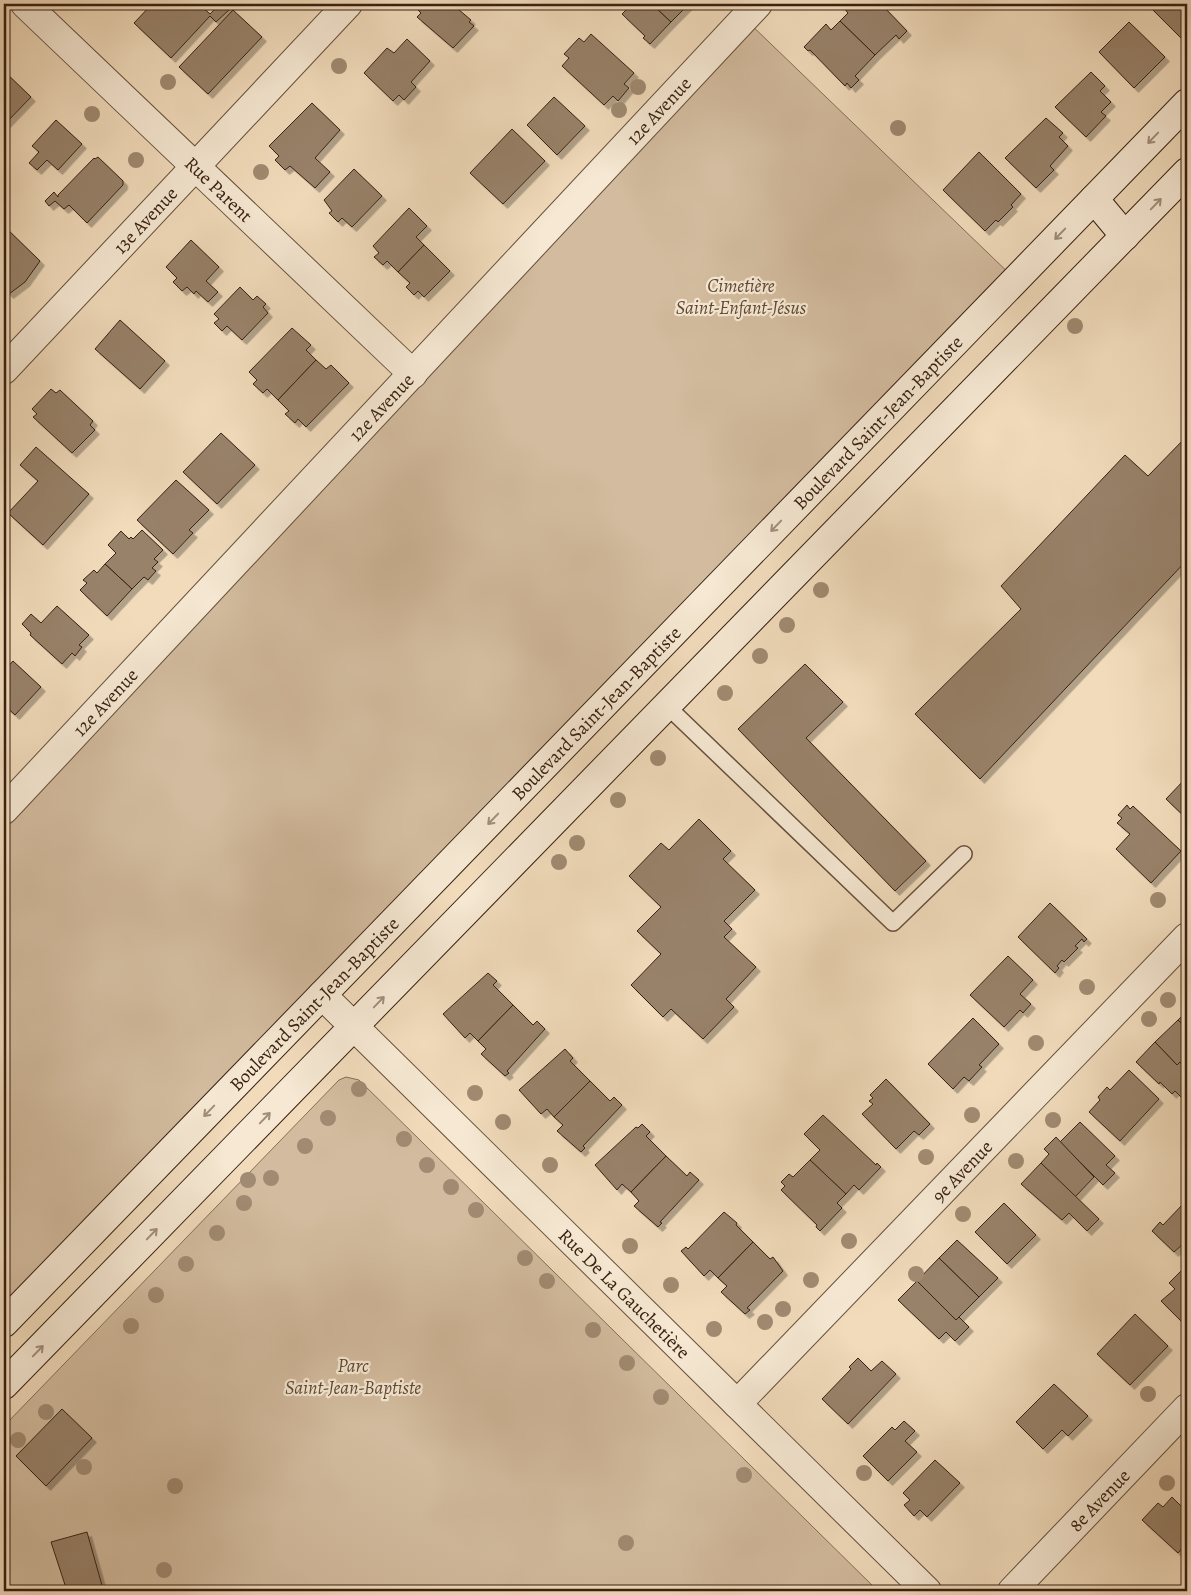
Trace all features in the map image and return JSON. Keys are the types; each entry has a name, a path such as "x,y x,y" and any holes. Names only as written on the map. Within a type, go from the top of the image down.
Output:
{"street":[{"name":"Rue Parent","path":"25,4 413,374"},
{"name":"13e Avenue","path":"4,370 194,165 348,4"},
{"name":"12e Avenue","path":"4,810 758,4"},
{"name":"Boulevard Saint-Jean-Baptiste","path":"4,1323 1187,103"},
{"path":"4,1385 1187,172"},
{"path":"1094,199 1125,236"},
{"name":"9e Avenue","path":"737,1404 1187,937"},
{"name":"Rue De La Gauchetière","path":"322,995 927,1591"},
{"name":"8e Avenue","path":"1012,1591 1187,1408"}],"lane":[{"path":"667,706 893,923 964,854"}],"green space":[{"name":"Cimetière Saint-Enfant-Jésus","path":"744,18 1016,280 4,1323 4,810"},
{"name":"Parc Saint-Jean-Baptiste","path":"346,1077 359,1080 877,1590 4,1591 4,1426 339,1080"}],"building":[{"path":"152,4 156,4 163,10 168,4 199,4 210,14 220,4 225,4 230,9 216,22 210,16 171,58 134,23"},
{"path":"418,4 452,4 471,20 469,22 474,26 453,48 417,17 421,13 415,7"},
{"path":"632,4 652,4 671,22 650,44 643,38 645,36 622,14"},
{"path":"652,4 689,4 671,22"},
{"path":"846,4 881,4 907,31 899,39 896,35 875,55 840,21 848,13 843,7"},
{"path":"1151,4 1187,4 1187,36 1183,40 1149,6"},
{"path":"233,10 262,37 208,94 179,67"},
{"path":"840,21 875,55 855,76 859,80 851,88 847,83 845,86 810,50 808,51 804,47 826,24 831,30"},
{"path":"1129,22 1165,57 1134,88 1099,52"},
{"path":"591,34 634,73 624,84 629,88 618,101 613,96 604,105 562,66 569,58 564,54 579,38 584,42"},
{"path":"407,39 430,61 411,82 416,87 404,100 399,95 393,101 364,73 387,48 394,53"},
{"path":"4,71 31,97 4,125"},
{"path":"1091,72 1105,86 1100,91 1111,102 1101,112 1106,116 1086,137 1055,107"},
{"path":"554,97 585,126 557,155 527,125"},
{"path":"312,103 340,130 315,158 330,172 315,188 290,166 285,170 275,160 279,156 269,146"},
{"path":"1046,118 1063,133 1059,137 1068,146 1050,166 1054,170 1036,188 1005,158"},
{"path":"56,120 82,144 58,170 47,160 37,170 29,163 39,152 32,146"},
{"path":"512,129 545,161 503,204 470,173"},
{"path":"979,152 1021,194 1011,205 1013,207 998,222 996,220 985,231 943,190"},
{"path":"98,157 123,181 123,185 87,223 69,205 64,209 55,201 49,206 45,201 54,192 58,197 94,158"},
{"path":"354,169 382,196 352,227 342,218 338,222 329,213 332,211 324,200"},
{"path":"409,208 427,226 416,237 424,245 398,272 387,261 383,265 374,257 379,253 373,246"},
{"path":"4,226 40,261 25,282 9,294 4,289"},
{"path":"191,240 219,267 206,281 218,292 208,302 196,291 194,294 187,287 182,291 173,282 177,278 166,267"},
{"path":"424,245 450,271 424,297 418,291 414,295 406,287 410,283 398,272"},
{"path":"240,287 253,300 257,296 266,304 263,307 268,313 242,340 227,326 222,331 214,323 219,319 214,314"},
{"path":"120,320 165,361 140,389 95,349"},
{"path":"292,328 311,345 306,350 316,360 278,400 267,389 263,393 253,384 257,380 249,372"},
{"path":"316,360 326,369 331,365 349,383 306,427 298,419 295,423 285,414 289,411 278,400"},
{"path":"51,389 56,393 60,390 93,421 90,425 95,430 72,453 33,417 37,414 32,409"},
{"path":"221,433 255,465 217,504 183,472"},
{"path":"1187,436 1187,560 980,779 915,714 1021,609 1001,586 1125,455 1148,476"},
{"path":"36,447 89,494 43,545 8,513 38,481 20,465"},
{"path":"176,480 209,510 189,530 193,533 173,554 137,520"},
{"path":"142,530 163,550 154,559 158,562 152,568 156,571 148,580 144,577 132,589 105,564 116,553 108,545 121,531 129,539 131,537 133,539"},
{"path":"105,564 132,589 107,616 80,590 87,583 83,580 94,570 97,573"},
{"path":"57,606 89,635 79,645 82,647 75,656 72,653 62,664 30,635 31,633 22,624 31,614 41,623"},
{"path":"13,661 41,687 15,715 4,705 4,671"},
{"path":"805,664 843,702 806,738 926,861 895,891 738,729"},
{"path":"1187,777 1187,819 1166,799"},
{"path":"1127,805 1130,809 1133,806 1181,851 1151,883 1116,849 1130,834 1117,823 1122,818 1118,815"},
{"path":"699,819 731,851 723,859 755,890 724,921 732,929 724,937 756,967 726,999 734,1007 703,1039 671,1009 663,1017 631,985 661,954 637,931 661,907 629,876 661,843 669,850"},
{"path":"1050,903 1087,939 1084,942 1082,939 1075,946 1078,948 1064,962 1062,960 1057,966 1059,968 1055,973 1018,937"},
{"path":"1008,956 1033,980 1020,994 1031,1004 1023,1013 1020,1010 1004,1027 970,995"},
{"path":"488,973 497,981 493,985 513,1005 478,1041 470,1033 465,1038 443,1014"},
{"path":"513,1005 533,1025 537,1021 545,1029 507,1071 509,1073 505,1076 481,1054 486,1049 478,1041"},
{"path":"1187,1011 1187,1029 1178,1020"},
{"path":"973,1018 999,1044 979,1065 982,1067 969,1081 964,1077 953,1089 928,1064"},
{"path":"1178,1020 1187,1029 1187,1070 1180,1062 1177,1065 1155,1042"},
{"path":"1155,1042 1177,1065 1180,1062 1187,1070 1186,1102 1175,1091 1172,1094 1160,1082 1159,1084 1136,1062"},
{"path":"565,1049 573,1058 570,1061 590,1081 554,1117 547,1109 541,1114 519,1090"},
{"path":"1129,1070 1159,1099 1120,1141 1089,1112 1100,1100 1098,1097 1107,1087 1110,1090"},
{"path":"886,1079 930,1124 919,1135 914,1131 896,1149 862,1114 873,1104 869,1101 873,1098 870,1095"},
{"path":"590,1081 610,1101 614,1097 622,1105 583,1146 585,1148 581,1152 557,1131 563,1125 554,1117"},
{"path":"823,1115 876,1165 877,1163 881,1167 859,1190 854,1185 846,1194 810,1160 820,1150 804,1134"},
{"path":"1080,1122 1115,1156 1106,1165 1115,1173 1103,1185 1060,1142"},
{"path":"642,1124 650,1132 646,1136 666,1156 631,1192 622,1184 617,1190 595,1165 636,1127 638,1128"},
{"path":"1056,1137 1094,1177 1075,1197 1041,1163 1049,1154 1044,1149"},
{"path":"666,1156 687,1176 690,1172 699,1180 660,1222 662,1223 658,1227 634,1206 639,1201 631,1192"},
{"path":"810,1160 846,1194 837,1203 842,1208 820,1231 816,1227 817,1225 781,1190 785,1186 781,1182 789,1174 793,1177"},
{"path":"1041,1163 1099,1219 1087,1231 1069,1213 1062,1220 1021,1184"},
{"path":"1004,1203 1036,1235 1007,1264 975,1232"},
{"path":"1183,1204 1187,1208 1187,1248 1183,1244 1174,1252 1152,1231 1160,1222 1163,1225"},
{"path":"724,1212 737,1223 736,1225 753,1242 718,1278 710,1270 704,1276 681,1251 686,1247 688,1249"},
{"path":"957,1240 998,1278 979,1297 939,1258"},
{"path":"753,1242 770,1259 773,1257 783,1271 747,1308 750,1310 745,1314 721,1292 727,1286 718,1278"},
{"path":"939,1258 979,1297 956,1320 917,1281"},
{"path":"1181,1271 1187,1276 1187,1327 1161,1301 1175,1289 1169,1283"},
{"path":"917,1281 956,1320 959,1317 969,1327 955,1341 946,1332 939,1339 898,1300"},
{"path":"1135,1314 1168,1346 1130,1385 1097,1354"},
{"path":"858,1358 871,1371 882,1361 896,1374 848,1424 822,1399 851,1369 849,1367"},
{"path":"1054,1384 1088,1416 1068,1436 1062,1430 1043,1449 1016,1422"},
{"path":"62,1409 92,1438 46,1486 16,1456"},
{"path":"904,1421 915,1431 905,1441 917,1452 888,1481 863,1456 892,1427 895,1430"},
{"path":"935,1460 960,1483 927,1517 920,1510 914,1516 904,1505 910,1500 903,1493"},
{"path":"1172,1497 1187,1512 1187,1543 1178,1553 1142,1520 1158,1503 1163,1507"},
{"path":"87,1532 103,1589 95,1591 67,1591 51,1542"}]}
